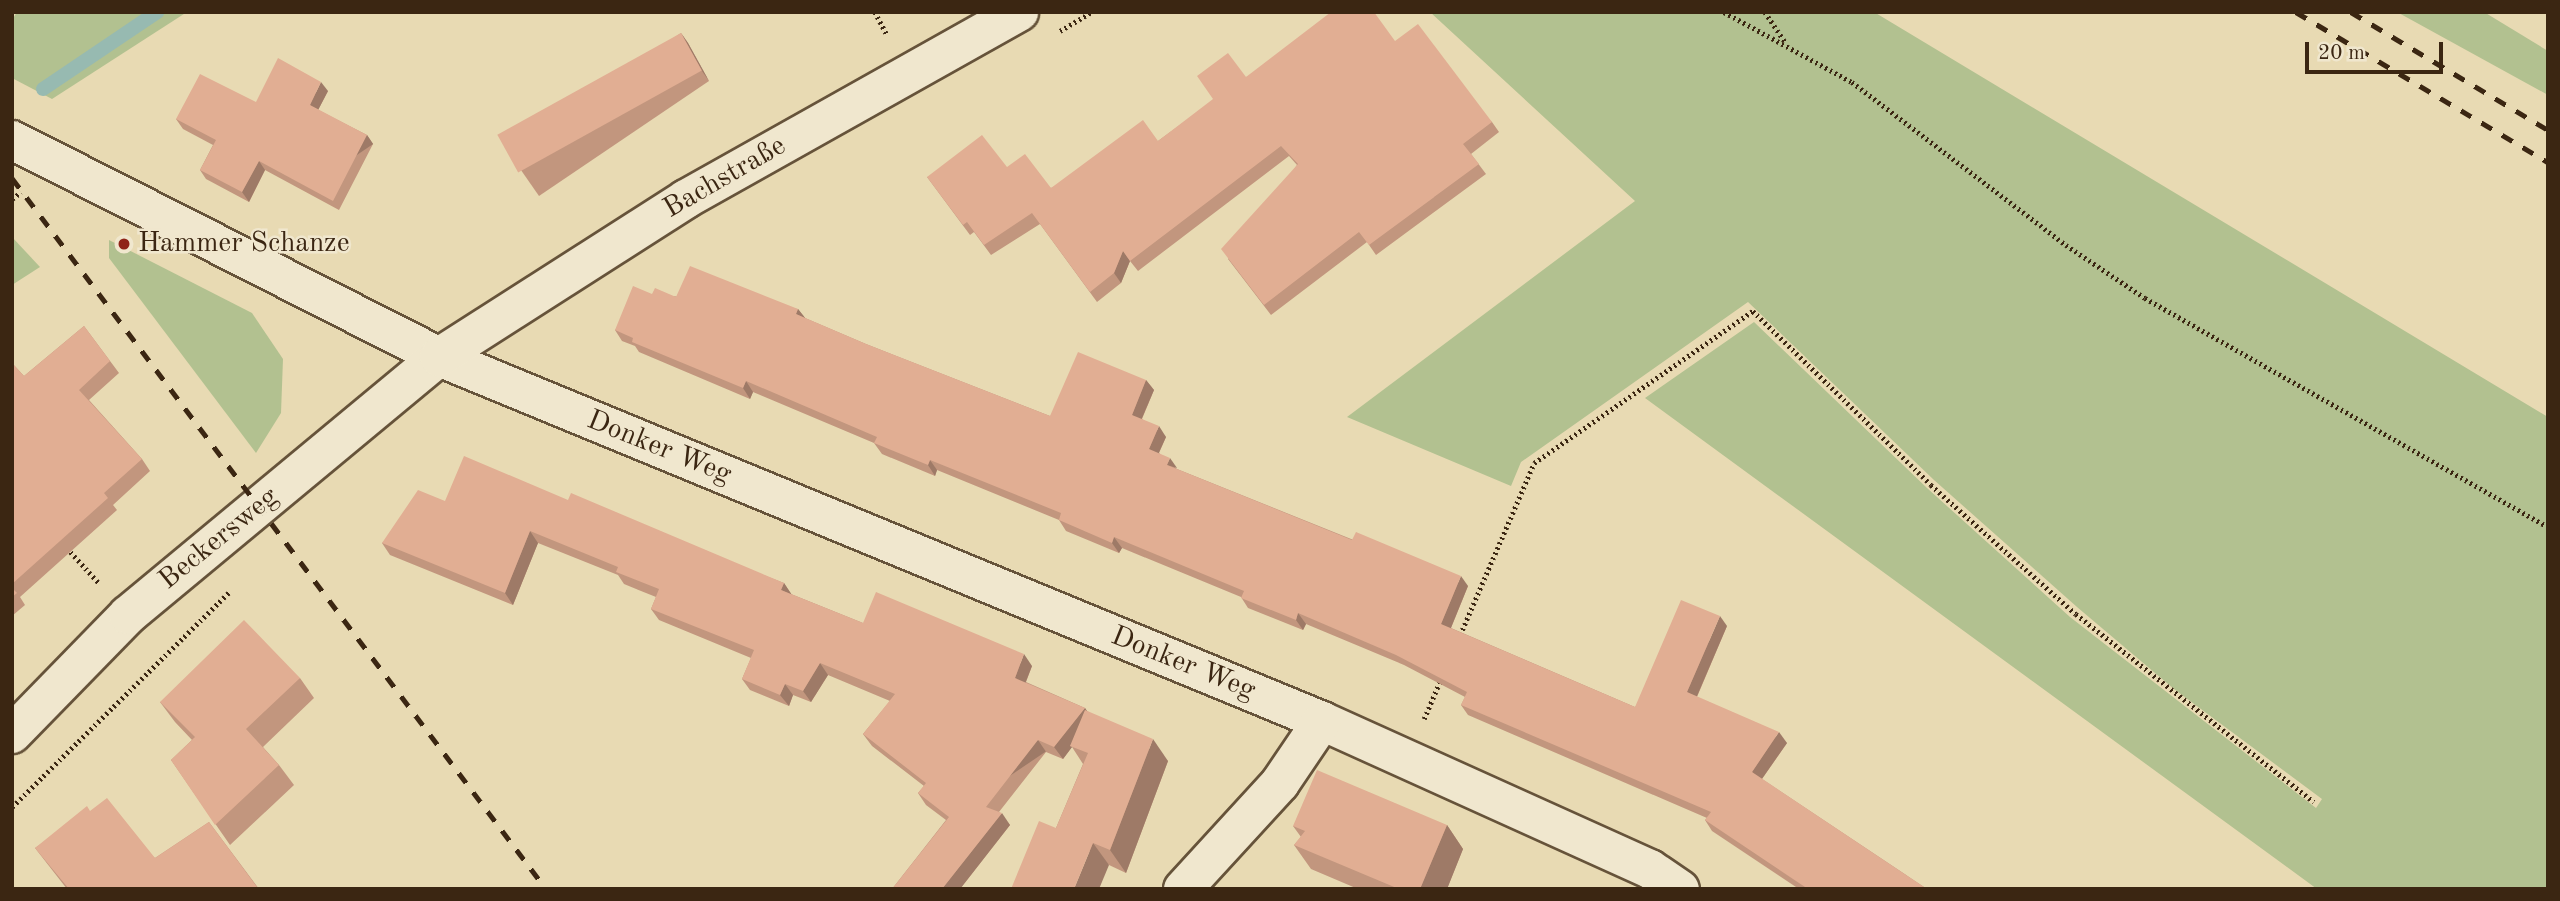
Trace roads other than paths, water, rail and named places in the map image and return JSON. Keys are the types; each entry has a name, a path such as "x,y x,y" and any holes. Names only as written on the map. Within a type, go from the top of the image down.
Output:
{"street":[{"name":"Bachstraße","path":"439,357 686,199 1019,12"},
{"name":"Donker Weg","path":"12,140 439,357 1322,721 1650,869 1680,889"},
{"name":"Beckersweg","path":"12,734 128,615 439,357"},
{"path":"1184,889 1280,783 1322,721"}],"waterway":[{"path":"43,89 157,12"}],"railway":[{"path":"2296,12 2548,162"},
{"path":"2351,12 2548,130"},
{"path":"12,178 546,889"}],"place":[{"name":"Hammer Schanze","path":"124,244"}]}
